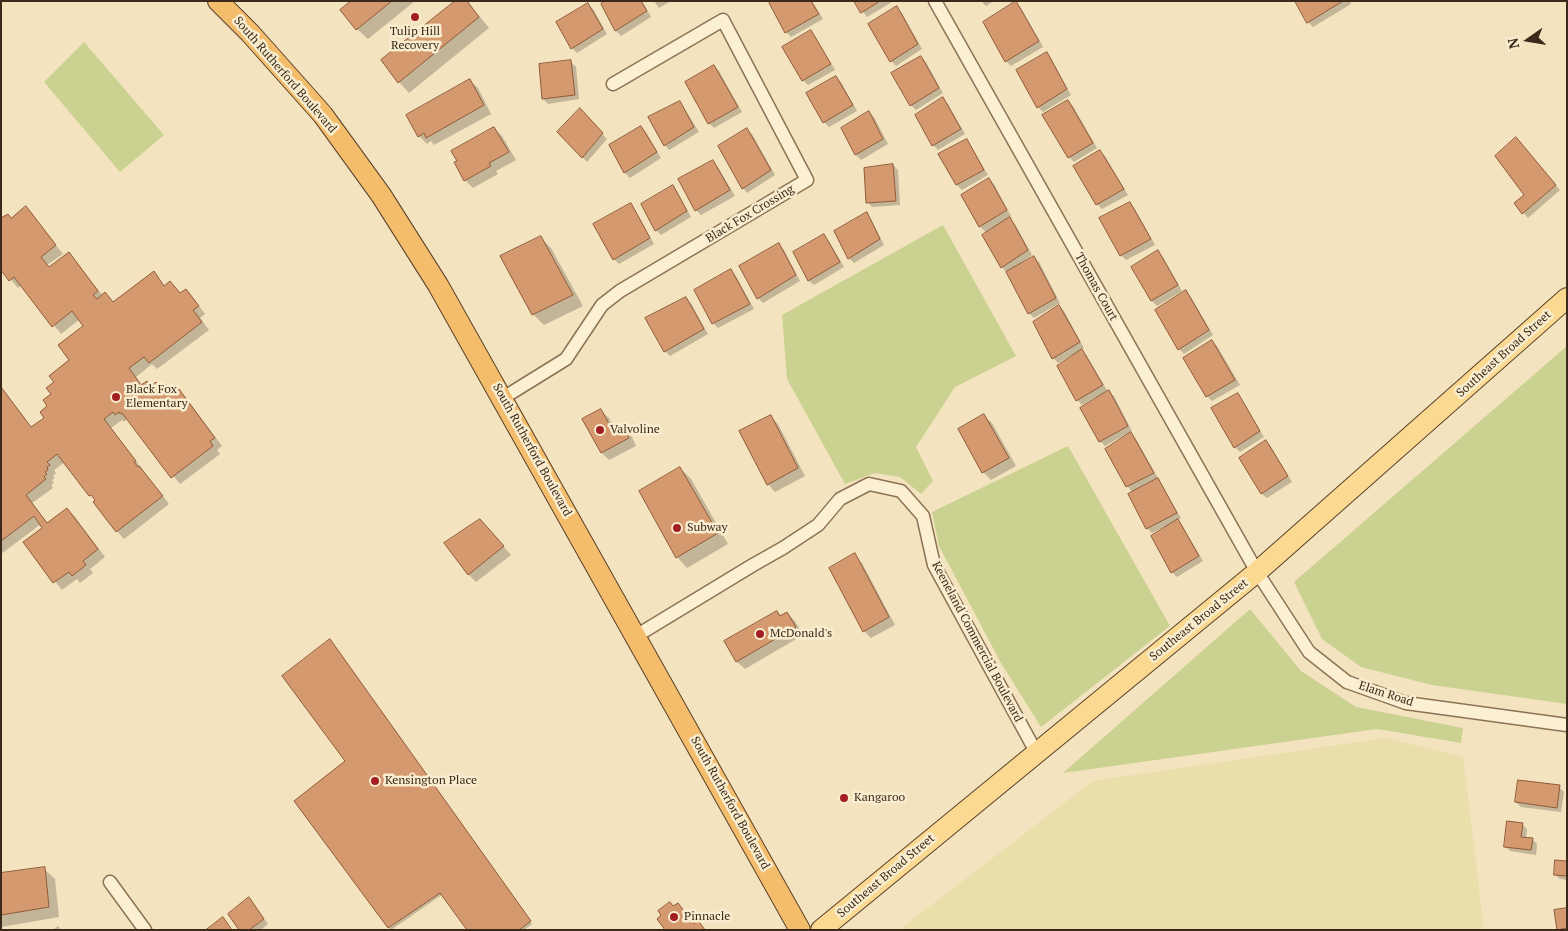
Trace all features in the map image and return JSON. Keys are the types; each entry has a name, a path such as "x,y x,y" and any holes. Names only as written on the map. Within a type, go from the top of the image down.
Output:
{"highway":[{"name":"South Rutherford Boulevard","path":"218,1 250,33 323,115 381,195 438,285 800,930"}],"main road":[{"name":"Southeast Broad Street","path":"821,930 1257,572 1567,298"}],"street":[{"name":"Thomas Court","path":"935,1 1257,572"},
{"name":"Black Fox Crossing","path":"503,398 566,359 602,306 620,291 807,180 723,20 613,84"},
{"name":"Keeneland Commercial Boulevard","path":"636,636 818,525 840,499 868,484 900,491 923,516 934,565 1036,752"},
{"name":"Elam Road","path":"1257,572 1309,652 1348,682 1406,703 1567,725"},
{"path":"110,882 145,930"}],"shaded area":[{"path":"1385,738 1463,757 1484,930 899,930 1093,781"}],"green space":[{"path":"84,42 164,135 120,172 44,82"},
{"path":"943,225 1016,356 955,387 916,447 933,481 921,494 900,477 875,473 845,484 787,379 782,315"},
{"path":"1567,346 1567,704 1432,685 1361,667 1322,639 1294,582"},
{"path":"1068,446 1170,626 1041,727 1001,663 939,546 932,512"},
{"path":"1250,609 1301,671 1356,707 1463,728 1461,743 1377,729 1063,773"}],"building":[{"path":"351,1 392,1 356,30 340,10"},
{"path":"455,1 467,1 479,17 398,83 381,60"},
{"path":"605,1 641,1 647,11 615,31 601,4"},
{"path":"772,1 811,1 819,14 785,33 769,3"},
{"path":"854,1 880,1 861,13"},
{"path":"1016,1 1039,41 1005,62 983,22"},
{"path":"1295,1 1343,1 1307,23"},
{"path":"588,3 603,29 571,49 556,22"},
{"path":"897,6 918,44 890,62 868,24"},
{"path":"811,30 831,64 802,81 782,47"},
{"path":"1047,52 1067,89 1037,108 1016,70"},
{"path":"921,56 939,88 910,106 891,73"},
{"path":"571,60 575,95 542,99 539,64"},
{"path":"714,65 738,107 708,124 685,82"},
{"path":"836,76 853,105 823,123 806,93"},
{"path":"470,79 484,105 426,138 424,133 418,137 406,115"},
{"path":"943,97 961,129 932,146 915,115"},
{"path":"1068,100 1093,143 1068,158 1042,115"},
{"path":"680,101 694,127 664,146 648,117"},
{"path":"580,108 603,133 582,158 557,132"},
{"path":"869,111 883,139 855,155 841,128"},
{"path":"641,126 657,152 624,173 609,145"},
{"path":"494,127 509,152 489,163 491,166 464,181 454,162 457,161 451,151"},
{"path":"747,128 771,170 742,189 718,146"},
{"path":"1516,137 1556,185 1522,214 1514,203 1524,195 1495,156"},
{"path":"967,139 984,170 956,185 938,154"},
{"path":"1100,150 1124,189 1096,205 1073,166"},
{"path":"713,160 730,190 695,211 678,179"},
{"path":"893,164 896,201 866,203 864,168"},
{"path":"989,178 1007,210 979,227 961,195"},
{"path":"673,185 687,211 655,231 641,204"},
{"path":"1130,202 1151,239 1120,256 1099,218"},
{"path":"631,203 650,238 613,260 593,224"},
{"name":"Black Fox Elementary","path":"26,206 56,245 41,257 49,267 69,252 98,291 93,295 97,299 105,292 113,302 154,271 164,286 170,281 180,293 186,289 199,306 193,310 202,322 149,363 144,357 129,368 141,385 147,381 151,386 156,382 161,388 166,384 170,389 176,385 215,438 210,441 213,446 171,478 122,413 120,414 119,412 115,415 113,412 104,419 136,461 134,462 163,496 116,532 93,502 95,500 91,495 89,496 57,454 47,462 50,465 45,472 47,474 44,477 46,479 26,495 47,523 67,508 98,549 83,561 86,565 72,576 69,572 53,583 23,542 42,528 34,516 1,541 1,387 31,427 44,418 40,412 47,406 43,400 51,394 46,388 54,382 49,376 69,360 58,345 83,326 72,311 52,327 14,277 9,281 1,270 1,218 8,214 11,218"},
{"path":"867,212 880,239 848,259 834,231"},
{"path":"1010,217 1028,250 1001,268 982,235"},
{"path":"824,234 840,262 808,281 793,252"},
{"path":"541,236 573,295 532,315 500,256"},
{"path":"779,243 796,275 757,299 739,266"},
{"path":"1158,250 1178,285 1151,301 1131,267"},
{"path":"1034,256 1056,298 1028,314 1006,272"},
{"path":"731,269 750,304 712,324 694,290"},
{"path":"1186,290 1209,330 1178,350 1155,310"},
{"path":"686,297 704,329 664,352 645,318"},
{"path":"1059,305 1080,342 1052,359 1033,322"},
{"path":"1212,340 1235,380 1206,397 1183,358"},
{"path":"1082,349 1103,385 1076,401 1057,366"},
{"path":"1109,390 1128,426 1099,442 1080,408"},
{"path":"1238,393 1260,431 1234,448 1211,408"},
{"name":"Valvoline","path":"601,409 614,433 624,428 629,438 601,453 582,419"},
{"path":"984,414 1009,458 982,473 958,429"},
{"path":"771,415 798,468 767,485 739,431"},
{"path":"1131,432 1154,473 1126,487 1105,449"},
{"path":"1266,440 1288,476 1261,494 1239,458"},
{"path":"680,467 718,533 676,558 639,491"},
{"path":"1158,478 1177,513 1146,529 1128,494"},
{"path":"480,519 504,546 468,575 444,543"},
{"path":"1178,519 1199,556 1171,573 1151,536"},
{"path":"855,553 889,617 863,632 829,568"},
{"name":"McDonald's","path":"777,611 780,616 787,612 796,627 736,662 724,641"},
{"name":"Kensington Place","path":"330,639 531,921 519,930 467,930 440,893 388,928 294,801 345,761 282,676"},
{"path":"1518,780 1560,785 1557,808 1515,802"},
{"path":"1507,821 1523,823 1521,837 1533,838 1531,850 1504,847"},
{"path":"1555,860 1567,861 1567,876 1554,875"},
{"path":"45,867 49,907 1,915 1,873"},
{"path":"249,897 264,919 249,930 239,930 228,914"},
{"name":"Pinnacle","path":"670,902 673,906 678,903 694,924 698,920 705,930 665,930 657,919 661,915 658,911"},
{"path":"1567,908 1567,928 1557,930 1554,910"},
{"path":"223,917 232,930 206,930"}],"place":[{"name":"Tulip Hill Recovery","path":"415,17"},
{"name":"Black Fox Elementary","path":"116,397"},
{"name":"Valvoline","path":"600,430"},
{"name":"Subway","path":"677,528"},
{"name":"McDonald's","path":"760,634"},
{"name":"Kensington Place","path":"375,781"},
{"name":"Kangaroo","path":"844,798"},
{"name":"Pinnacle","path":"674,917"}]}
